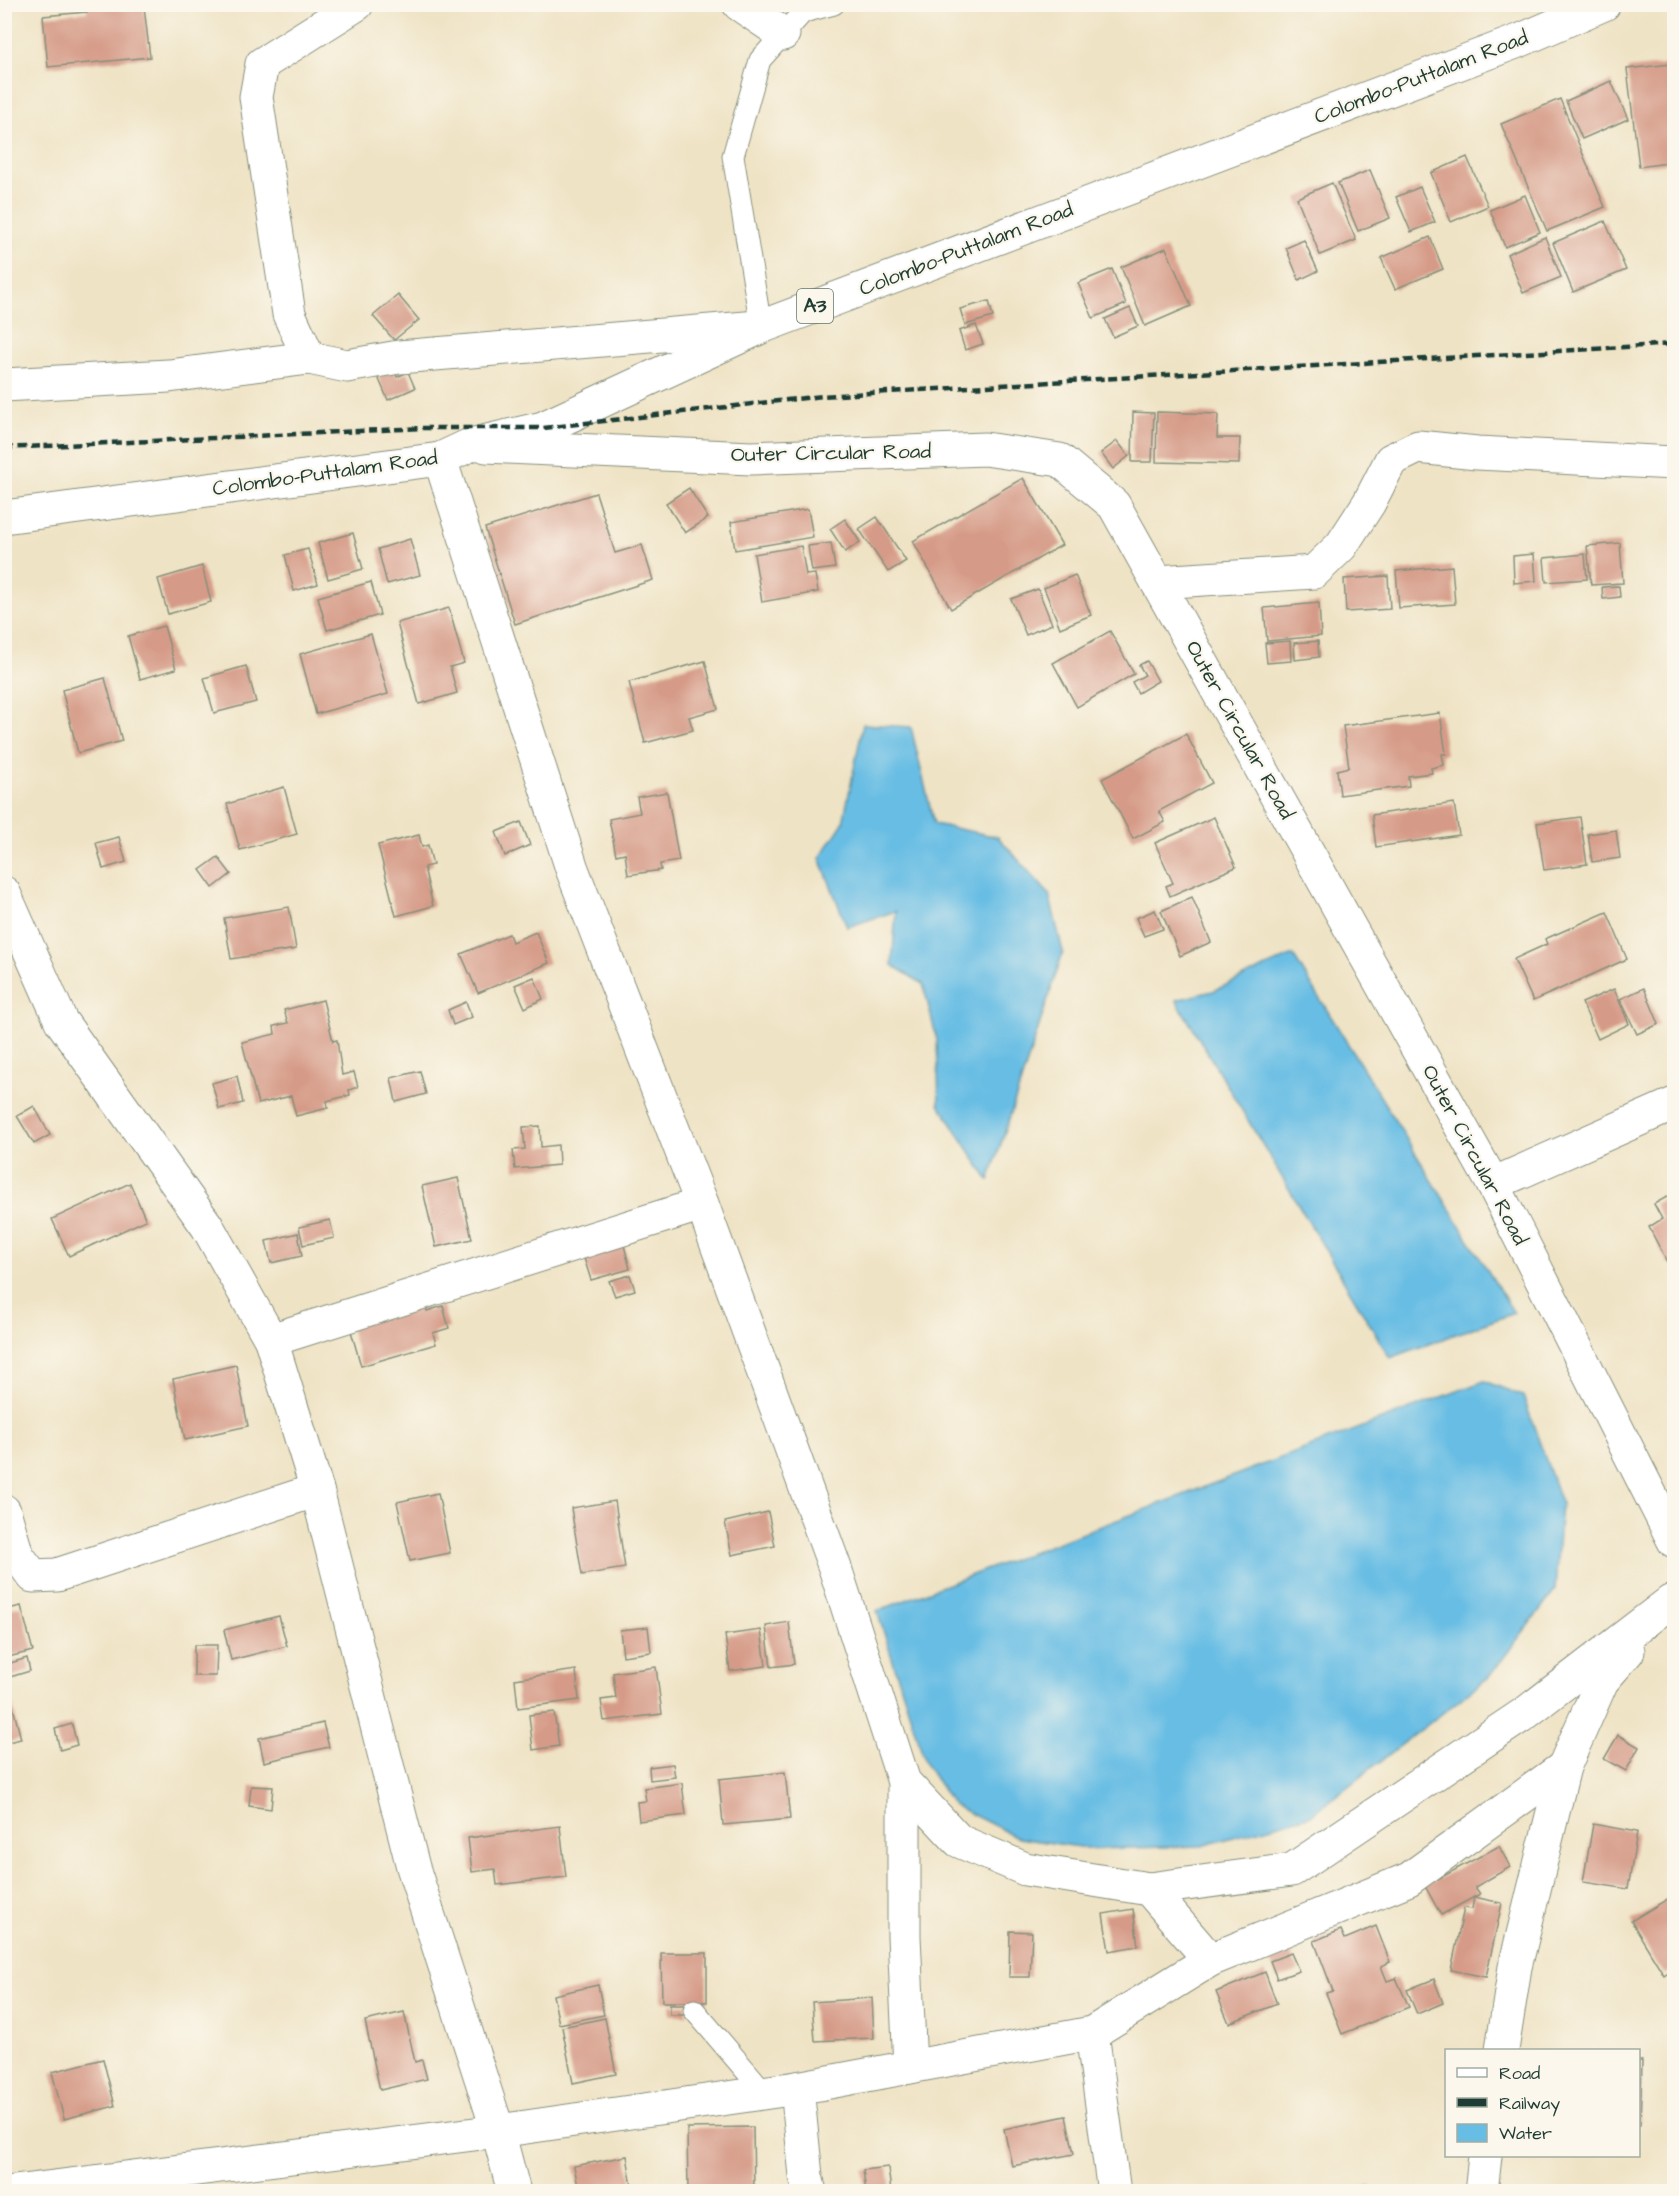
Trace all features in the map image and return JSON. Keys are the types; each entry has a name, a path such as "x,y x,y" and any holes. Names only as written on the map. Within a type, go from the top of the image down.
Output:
{"main road":[{"path":"309,358 289,314 256,97 262,64 357,4"},
{"path":"740,4 783,34"},
{"name":"Colombo-Puttalam Road","path":"4,517 440,459 470,445 543,428 760,327 1521,40 1604,4"},
{"path":"4,385 169,376 309,358 347,366 399,357 760,327"},
{"name":"Outer Circular Road","path":"470,445 751,458 985,449 1060,460 1114,505 1493,1184 1674,1541"},
{"path":"1157,582 1314,572 1341,546 1369,503 1391,460 1418,447 1477,453 1674,463"},
{"path":"440,459 572,869 702,1204 835,1568 904,1782 904,1936 910,2067"},
{"path":"4,893 61,1022 207,1226 271,1340 317,1490 413,1867 498,2131 514,2192"},
{"path":"1493,1184 1674,1104"},
{"path":"271,1340 702,1204"},
{"path":"4,1511 17,1555 33,1576 57,1575 317,1490"},
{"path":"904,1782 959,1841 1025,1869 1149,1889 1292,1870 1527,1713 1672,1600"},
{"path":"1502,2049 1515,1967 1564,1767 1602,1681 1672,1600"},
{"path":"14,2192 498,2131 797,2088 1092,2033 1210,1960 1409,1879 1564,1767"},
{"path":"1149,1889 1210,1960"},
{"path":"1092,2033 1114,2192"},
{"path":"797,2088 810,2192"},
{"path":"1481,2192 1485,2157"}],"lane":[{"path":"760,327 733,156 760,60 803,12 834,4"},
{"path":"694,2010 764,2092"}],"water":[{"path":"863,724 911,727 934,824 998,837 1049,894 1063,952 989,1181 939,1104 937,1040 923,984 892,965 896,911 847,927 820,858 843,823"},
{"path":"1293,955 1514,1313 1390,1358 1176,1000 1213,991"},
{"path":"1484,1381 1523,1396 1561,1502 1555,1590 1489,1677 1311,1815 1202,1846 1093,1849 1019,1838 953,1805 926,1765 877,1611"}],"building":[{"path":"86,4 144,7 150,57 48,67 43,16 87,12"},
{"path":"1671,64 1674,95 1674,162 1639,167 1627,69"},
{"path":"1611,81 1628,119 1582,139 1566,101"},
{"path":"1560,99 1605,207 1547,231 1501,124"},
{"path":"1467,157 1488,206 1451,222 1431,173"},
{"path":"1370,170 1390,218 1358,231 1338,183"},
{"path":"1332,183 1356,240 1320,255 1297,198"},
{"path":"1420,187 1435,222 1411,232 1396,197"},
{"path":"1525,195 1540,232 1505,247 1490,210"},
{"path":"1605,221 1626,270 1573,292 1553,243"},
{"path":"1430,237 1443,269 1395,289 1381,258"},
{"path":"1545,237 1561,277 1523,293 1507,254"},
{"path":"1304,240 1318,271 1299,280 1286,248"},
{"path":"1166,248 1191,306 1145,326 1121,267"},
{"path":"1112,269 1126,304 1093,318 1078,283"},
{"path":"398,295 419,320 394,340 373,316"},
{"path":"989,301 993,317 965,325 960,309"},
{"path":"1130,308 1138,326 1113,337 1105,319"},
{"path":"976,325 983,344 965,350 959,331"},
{"path":"394,370 397,377 408,372 415,388 388,400 378,377"},
{"path":"1133,412 1154,413 1152,462 1132,462"},
{"path":"1157,412 1218,414 1217,438 1240,438 1239,464 1156,462"},
{"path":"1117,441 1129,456 1113,469 1101,453"},
{"path":"1023,478 1062,545 951,609 913,541"},
{"path":"689,488 708,518 685,533 666,503"},
{"path":"596,493 615,553 642,545 653,580 515,624 485,528"},
{"path":"808,509 813,537 735,550 731,522"},
{"path":"877,517 906,561 888,572 859,529"},
{"path":"845,519 860,542 845,552 830,529"},
{"path":"353,533 363,569 328,579 318,543"},
{"path":"410,539 420,575 387,584 378,549"},
{"path":"831,543 835,568 812,571 808,546"},
{"path":"1620,543 1623,583 1591,585 1587,546"},
{"path":"801,546 806,575 815,574 818,592 762,602 754,554"},
{"path":"308,549 318,584 294,591 285,555"},
{"path":"1534,554 1536,581 1514,583 1513,556"},
{"path":"1585,554 1587,579 1546,582 1544,558"},
{"path":"202,566 211,602 168,614 158,579"},
{"path":"1452,566 1455,604 1399,608 1396,571"},
{"path":"1075,575 1091,615 1060,628 1044,588"},
{"path":"1388,576 1390,609 1346,612 1344,579"},
{"path":"371,582 380,615 327,630 318,597"},
{"path":"1619,586 1620,597 1603,599 1602,587"},
{"path":"1038,589 1052,624 1026,635 1011,599"},
{"path":"1319,603 1321,636 1267,641 1264,608"},
{"path":"449,608 464,663 450,667 457,693 419,704 397,623"},
{"path":"164,626 176,669 140,679 128,636"},
{"path":"1110,631 1134,674 1077,707 1053,663"},
{"path":"371,634 388,694 316,714 300,654"},
{"path":"1290,641 1291,661 1267,663 1265,643"},
{"path":"1318,641 1319,657 1295,660 1294,643"},
{"path":"705,661 718,709 689,717 693,730 645,743 629,682"},
{"path":"1147,661 1158,681 1138,693 1132,682 1145,675 1139,665"},
{"path":"246,666 256,702 214,713 204,678"},
{"path":"105,678 122,741 78,753 62,690"},
{"path":"1440,713 1446,754 1442,754 1444,765 1431,768 1432,773 1408,776 1409,786 1340,795 1337,770 1349,767 1343,726"},
{"path":"1186,734 1212,783 1159,811 1165,822 1133,839 1102,779"},
{"path":"284,787 297,834 240,850 227,804"},
{"path":"667,792 679,861 660,864 661,870 628,875 625,853 616,855 609,819 640,813 637,797"},
{"path":"1454,803 1459,835 1376,847 1372,815"},
{"path":"1214,817 1236,867 1170,896 1166,886 1173,883 1155,843"},
{"path":"1580,817 1587,864 1544,870 1537,823"},
{"path":"521,822 530,845 505,856 496,832"},
{"path":"1616,830 1620,858 1592,862 1588,834"},
{"path":"419,835 422,847 428,845 433,865 424,867 433,906 396,916 378,845"},
{"path":"119,837 126,862 103,869 96,843"},
{"path":"218,857 231,874 213,888 200,870"},
{"path":"1192,897 1211,942 1180,956 1161,911"},
{"path":"289,907 296,949 231,959 224,918"},
{"path":"1155,910 1163,929 1144,936 1136,918"},
{"path":"1607,912 1627,959 1533,1001 1514,959 1547,944 1545,939"},
{"path":"536,932 549,963 478,993 461,954 509,934 512,942"},
{"path":"534,977 543,999 525,1008 515,985"},
{"path":"1644,988 1659,1024 1637,1034 1620,999"},
{"path":"1614,989 1629,1024 1598,1039 1582,1003"},
{"path":"323,1000 333,1041 337,1040 342,1075 354,1072 358,1087 349,1090 350,1095 327,1101 328,1108 296,1116 291,1096 258,1104 242,1042 275,1034 274,1026 288,1023 284,1010"},
{"path":"466,1002 472,1017 453,1025 448,1010"},
{"path":"420,1071 426,1094 396,1102 391,1078"},
{"path":"237,1076 243,1103 219,1109 212,1083"},
{"path":"34,1106 50,1135 34,1144 17,1116"},
{"path":"540,1126 541,1147 558,1145 559,1165 515,1169 513,1150 525,1149 523,1127"},
{"path":"458,1178 472,1239 436,1247 422,1186"},
{"path":"130,1183 146,1220 69,1256 52,1219"},
{"path":"1674,1193 1674,1261 1668,1264 1649,1227 1662,1219 1654,1204"},
{"path":"330,1220 334,1238 303,1245 299,1227"},
{"path":"298,1233 302,1256 271,1263 266,1241"},
{"path":"624,1245 630,1269 591,1280 584,1258"},
{"path":"630,1275 635,1290 615,1296 609,1281"},
{"path":"424,1302 427,1311 443,1306 449,1328 433,1333 436,1344 361,1366 349,1324"},
{"path":"236,1365 248,1426 185,1440 173,1379"},
{"path":"438,1493 450,1553 410,1561 397,1502"},
{"path":"615,1501 625,1568 582,1575 571,1508"},
{"path":"768,1512 775,1546 732,1555 725,1522"},
{"path":"21,1606 33,1651 4,1658 4,1610"},
{"path":"279,1616 287,1646 231,1660 224,1630"},
{"path":"789,1622 794,1664 771,1667 766,1626"},
{"path":"648,1627 651,1652 623,1656 620,1630"},
{"path":"761,1630 766,1666 730,1671 725,1635"},
{"path":"194,1645 217,1645 216,1676 194,1676"},
{"path":"27,1658 30,1671 10,1677 7,1664"},
{"path":"656,1667 662,1714 604,1721 601,1700 616,1698 613,1673"},
{"path":"576,1670 579,1700 518,1708 515,1679"},
{"path":"11,1699 21,1739 4,1743 4,1701"},
{"path":"554,1712 559,1746 533,1750 529,1715"},
{"path":"323,1723 329,1747 264,1762 259,1738"},
{"path":"72,1724 77,1745 60,1750 55,1729"},
{"path":"1618,1735 1639,1747 1626,1771 1604,1759"},
{"path":"673,1764 675,1777 650,1780 649,1767"},
{"path":"785,1772 790,1819 723,1825 719,1779"},
{"path":"682,1783 686,1815 639,1821 637,1802 646,1801 644,1788"},
{"path":"251,1786 273,1787 271,1809 249,1806"},
{"path":"1593,1824 1637,1832 1628,1889 1583,1882"},
{"path":"560,1826 566,1877 497,1885 495,1869 472,1872 468,1838"},
{"path":"1499,1846 1510,1867 1475,1887 1480,1894 1441,1915 1425,1886"},
{"path":"1674,1895 1674,1968 1664,1975 1631,1921"},
{"path":"1474,1897 1502,1903 1486,1977 1451,1970 1464,1908 1472,1909"},
{"path":"1133,1909 1138,1946 1109,1951 1103,1914"},
{"path":"1376,1926 1390,1962 1381,1966 1387,1981 1396,1978 1409,2007 1342,2034 1326,1993 1333,1991 1314,1941 1341,1930 1345,1939"},
{"path":"1010,1931 1032,1932 1030,1977 1009,1977"},
{"path":"661,1953 707,1953 707,2002 662,2002"},
{"path":"1291,1953 1299,1971 1277,1979 1270,1961"},
{"path":"1265,1972 1277,2004 1229,2023 1216,1992"},
{"path":"1434,1979 1443,2003 1417,2014 1407,1990"},
{"path":"598,1985 604,2015 559,2024 553,1995"},
{"path":"872,1998 874,2038 815,2041 812,2002"},
{"path":"670,2005 686,2005 687,2015 670,2015"},
{"path":"404,2012 415,2062 422,2060 427,2079 380,2090 365,2021"},
{"path":"605,2018 616,2074 573,2083 562,2027"},
{"path":"103,2059 115,2106 64,2119 52,2072"},
{"path":"1640,2061 1642,2061 1640,2124"},
{"path":"1066,2116 1074,2154 1012,2166 1004,2129"},
{"path":"753,2127 754,2192 688,2192 687,2128"},
{"path":"627,2156 633,2192 579,2192 574,2166"},
{"path":"888,2167 891,2192 866,2192 863,2170"},
{"path":"1370,2185 1372,2192 1352,2192 1352,2191"}],"railway":[{"path":"4,448 423,428 543,428 822,396 1674,344"}]}
